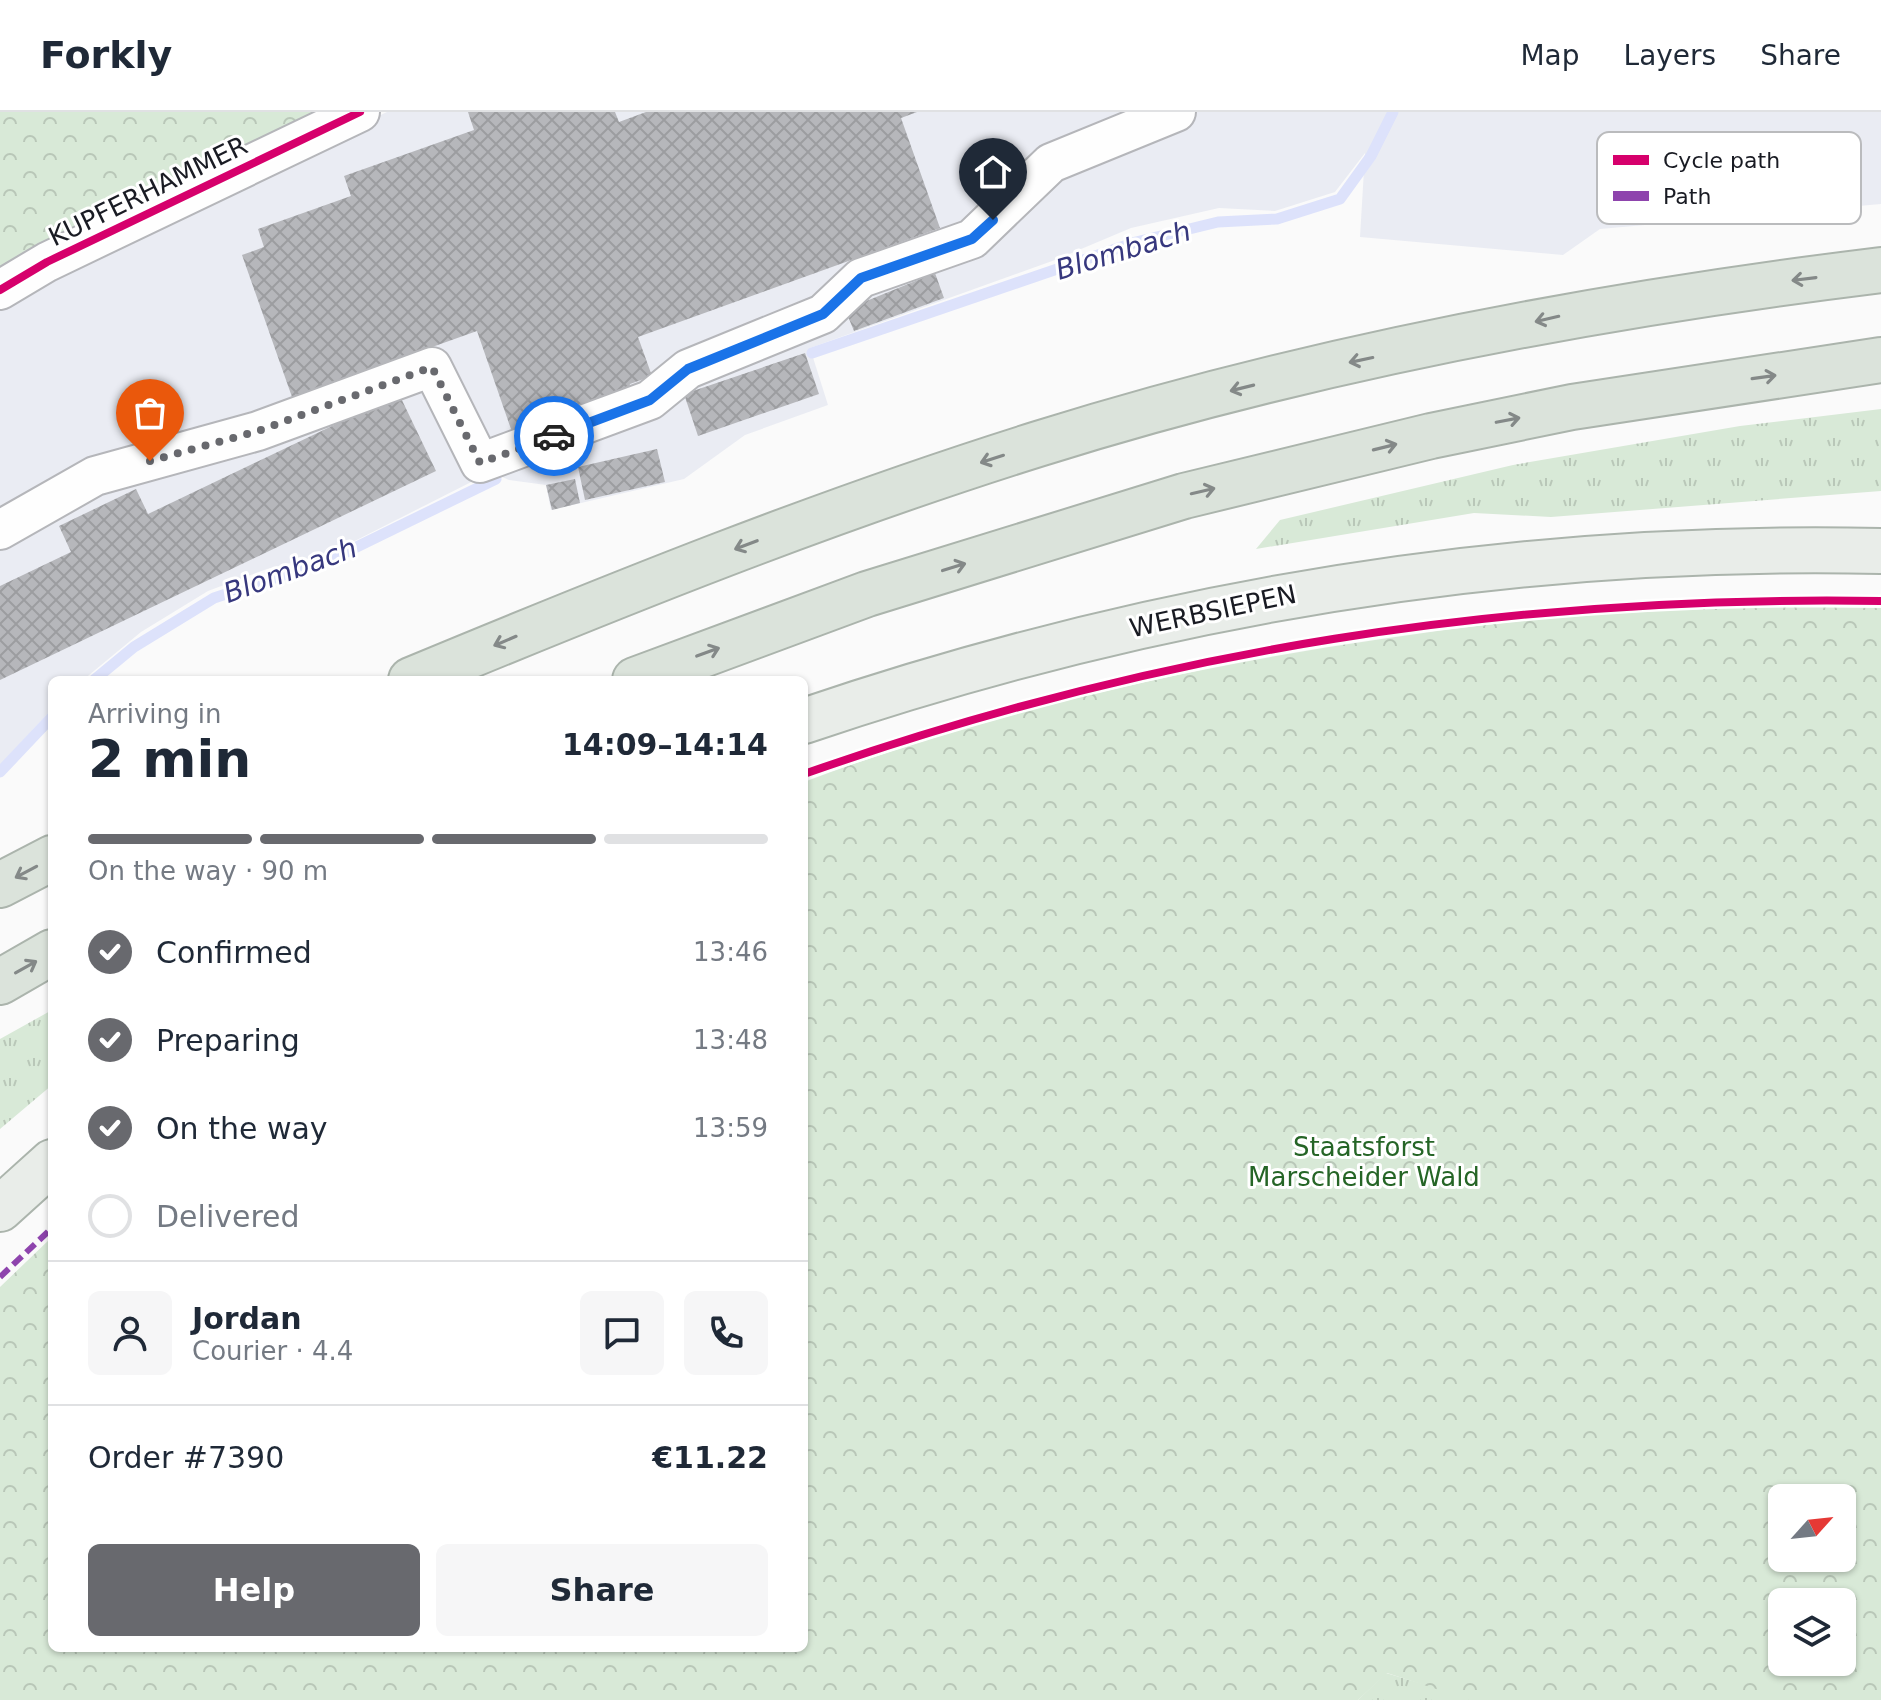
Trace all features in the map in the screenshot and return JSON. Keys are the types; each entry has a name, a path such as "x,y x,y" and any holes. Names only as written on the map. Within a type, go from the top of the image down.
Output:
{"highway":[{"path":"421,676 651,580 834,512 1038,444 1164,407 1560,316 1881,270"},
{"path":"646,676 882,589 1184,496 1431,436 1572,407 1881,360"},
{"path":"0,885 48,860"},
{"path":"0,982 48,954"}],"main road":[{"name":"WERBSIEPEN","path":"808,720 986,664 1235,606 1406,576 1633,555 1743,549 1881,551"},
{"path":"0,1209 48,1166"}],"street":[{"name":"KUPFERHAMMER","path":"0,290 47,262 360,112"},
{"path":"0,530 95,476 258,431 432,367 480,463 650,400 688,369 823,314 861,278 972,239 1051,163 1176,112"}],"shaded area":[{"path":"387,112 1881,112 1881,204 1861,206 1861,132 1597,132 1597,224 1656,224 1600,229 1563,255 1360,237 1365,153 1335,192 1275,211 1219,208 1131,228 1055,260 810,348 828,405 745,435 684,479 551,510 546,485 509,480 491,472 333,552 267,569 208,591 141,632 88,676 48,676 48,713 0,765 0,306 45,276"}],"green space":[{"path":"0,112 326,112 0,276"},
{"path":"1881,409 1881,491 1551,517 1474,513 1256,549 1280,520 1513,465 1740,426"},
{"name":"Staatsforst Marscheider Wald","path":"1723,607 1881,608 1881,1700 1470,1700 1387,1673 1358,1700 0,1700 0,1287 48,1241 48,1652 808,1652 808,781 972,726 1144,682 1318,649 1493,624"},
{"path":"48,1012 48,1088 0,1129 0,1039"},
{"path":"1386,1673 1470,1698 1470,1700 1358,1700"}],"building":[{"path":"468,112 615,112 619,122 646,112 917,112 901,118 940,228 638,337 652,376 630,384 628,392 512,432 477,331 292,397 242,255 264,247 258,229 351,196 344,176 474,130"},
{"path":"935,273 944,298 854,331 847,314 864,302"},
{"path":"805,353 819,394 698,436 684,394"},
{"path":"399,394 436,471 0,680 0,586 71,552 59,526 136,489 148,514"},
{"path":"657,449 665,482 585,500 578,467"},
{"path":"575,479 580,503 552,510 546,485"}],"waterway":[{"name":"Blombach","path":"812,353 1136,242 1218,222 1277,219 1340,199 1371,156 1393,112"},
{"name":"Blombach","path":"99,676 134,647 214,598 332,559 496,479"},
{"name":"Blombach","path":"0,772 48,721"}],"marked path":[{"path":"0,1277 48,1232"}],"cycle path":[{"path":"0,290 47,262 360,112"},
{"path":"808,773 936,731 1069,694 1201,663 1335,639 1469,620 1605,608 1742,602 1881,601"}],"way so far":[{"path":"150,461 258,431 432,367 480,463 554,436"}],"route":[{"path":"554,436 650,400 688,369 823,314 861,278 972,239 993,220"}]}
